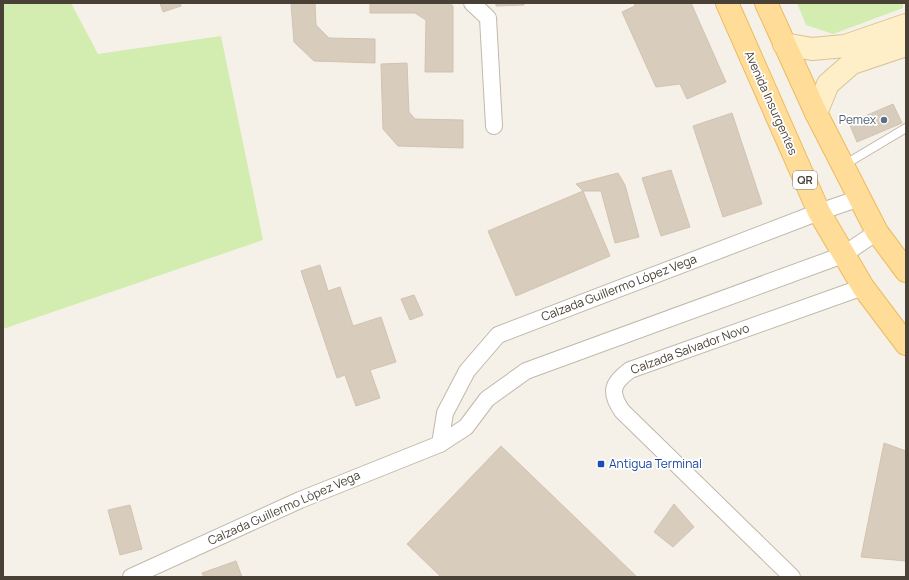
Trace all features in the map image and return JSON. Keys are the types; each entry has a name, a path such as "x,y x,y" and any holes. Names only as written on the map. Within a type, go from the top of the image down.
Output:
{"main road":[{"name":"Avenida Insurgentes","path":"727,3 819,212 863,287 906,344"},
{"path":"766,3 816,113 860,198 878,232 906,271"},
{"path":"784,44 812,49 845,46 906,25"},
{"path":"816,113 828,84 852,63 906,45"}],"street":[{"path":"472,3 488,18 494,126"},
{"name":"Calzada Guillermo López Vega","path":"440,444 445,413 466,371 498,334 819,212 860,198"},
{"name":"Calzada Guillermo López Vega","path":"131,577 300,500 440,444 466,427 487,399 526,371 843,255 878,232"},
{"name":"Calzada Salvador Novo","path":"792,577 622,411 614,399 614,387 619,378 630,370 863,287"}],"lane":[{"path":"843,165 906,128"}],"green space":[{"path":"3,3 71,3 98,54 221,36 263,240 3,329"},
{"path":"797,3 903,3 903,8 833,34 806,25"}],"building":[{"path":"160,3 180,3 181,6 163,12"},
{"path":"291,3 315,3 316,25 329,38 375,39 375,63 314,61 294,42"},
{"path":"370,3 449,3 453,6 453,72 425,72 426,20 415,13 370,13"},
{"path":"496,3 524,3 524,5 496,6"},
{"path":"634,3 691,3 726,82 687,99 680,84 656,87 622,12 635,6"},
{"path":"407,63 409,112 415,119 463,120 463,148 398,146 383,129 381,64"},
{"path":"893,104 902,123 857,142 849,123"},
{"path":"732,113 762,204 723,217 693,126"},
{"path":"671,170 690,227 661,236 642,178"},
{"path":"618,173 625,185 639,237 615,243 601,191 583,191 576,184"},
{"path":"583,191 610,256 516,296 488,231"},
{"path":"320,265 328,291 340,287 353,326 381,317 396,362 370,370 380,398 356,406 345,375 337,378 301,271"},
{"path":"414,295 423,315 410,320 401,299"},
{"path":"884,443 906,451 906,561 861,557"},
{"path":"501,446 637,577 441,577 407,544"},
{"path":"674,504 694,527 673,547 654,532"},
{"path":"130,505 142,549 120,555 108,510"},
{"path":"236,561 242,577 204,577 202,573"}],"place":[{"name":"Pemex","path":"884,120"},
{"name":"Antigua Terminal","path":"601,464"}]}
